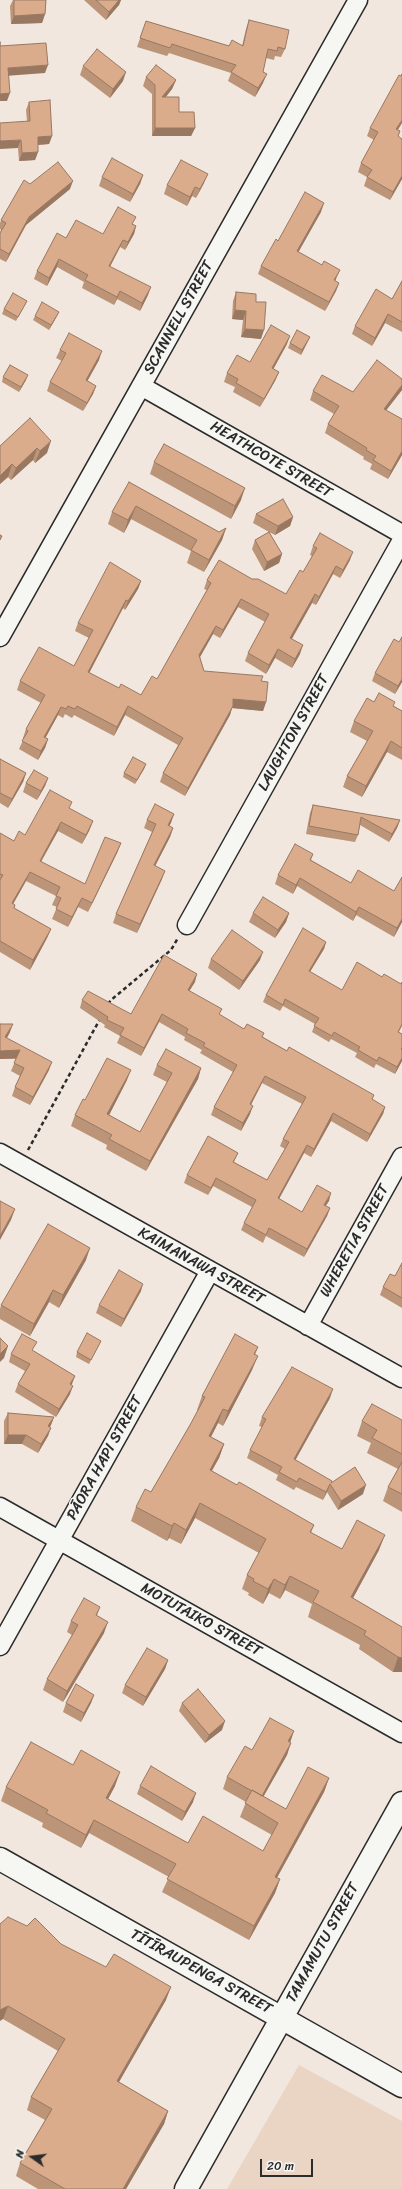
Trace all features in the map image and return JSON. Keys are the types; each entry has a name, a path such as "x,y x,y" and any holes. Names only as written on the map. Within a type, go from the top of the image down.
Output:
{"main road":[{"name":"TAMAMUTU STREET","path":"186,2189 402,1803"},
{"name":"TĪTĪRAUPENGA STREET","path":"0,1859 402,2086"}],"street":[{"name":"SCANNELL STREET","path":"0,637 358,0"},
{"name":"HEATHCOTE STREET","path":"141,386 402,534"},
{"name":"LAUGHTON STREET","path":"187,925 402,540"},
{"name":"KAIMANAWA STREET","path":"0,1153 402,1378"},
{"name":"WHERETIA STREET","path":"308,1326 402,1157"},
{"name":"PĀORA HAPI STREET","path":"0,1646 210,1271"},
{"name":"MOTUTAIKO STREET","path":"0,1507 402,1733"}],"path":[{"path":"107,1007 110,1000 170,950 187,925"},
{"path":"21,1164 103,1014"}],"shaded area":[{"path":"299,2065 402,2121 402,2189 227,2189"}],"building":[{"path":"14,0 46,0 45,14 14,16"},
{"path":"96,0 119,0 109,12"},
{"path":"249,20 289,30 285,49 278,47 277,51 268,49 263,72 267,74 258,88 231,72 236,65 172,44 170,48 140,38 146,21 229,46 232,40 243,46"},
{"path":"46,43 48,65 8,68 10,93 0,94 0,46"},
{"path":"97,49 126,72 113,89 83,66"},
{"path":"156,65 176,80 162,97 179,97 179,112 194,112 195,128 155,128 155,85 146,77"},
{"path":"402,74 402,120 396,129 400,131 398,136 402,139 402,176 393,192 367,177 372,170 361,163 378,132 370,128 399,75 401,76"},
{"path":"50,100 52,136 38,137 38,152 22,153 21,140 0,141 0,123 30,121 29,102"},
{"path":"112,158 143,175 133,194 102,177"},
{"path":"181,160 208,174 200,189 195,187 190,197 167,185"},
{"path":"58,162 73,181 29,217 9,254 0,249 0,233 6,223 1,220 24,180 30,184"},
{"path":"305,192 324,203 297,251 322,265 324,261 340,270 334,280 339,283 329,302 261,266 276,239 278,241"},
{"path":"118,207 136,217 132,224 136,226 128,242 123,240 109,266 151,287 142,303 120,291 117,297 85,280 88,275 59,259 49,278 37,271 57,233 66,238 76,220 103,234"},
{"path":"402,281 402,322 388,314 375,338 355,326 376,289 392,299"},
{"path":"236,292 256,294 256,302 266,302 264,330 245,329 246,311 235,310"},
{"path":"13,293 27,301 18,317 4,309"},
{"path":"42,302 59,312 51,325 35,316"},
{"path":"271,325 290,336 272,368 279,372 264,399 236,383 238,379 227,373 237,355 250,362"},
{"path":"297,330 310,337 302,350 290,343"},
{"path":"69,333 102,351 86,380 96,386 87,403 50,382 66,353 60,350"},
{"path":"377,360 402,379 402,385 384,409 402,419 402,451 391,471 373,460 376,456 366,450 367,448 328,424 339,406 313,391 322,375 353,392"},
{"path":"10,365 28,375 21,387 3,377"},
{"path":"30,418 51,441 40,451 37,448 16,468 12,464 0,476 0,446"},
{"path":"164,444 245,488 235,506 154,462"},
{"path":"129,482 219,532 226,528 209,560 191,550 197,540 136,506 128,520 112,512"},
{"path":"283,499 293,517 278,526 256,514"},
{"path":"269,532 282,554 267,562 255,540"},
{"path":"320,533 353,552 343,570 336,566 319,597 315,594 290,638 303,645 295,659 278,649 269,665 248,653 269,614 241,599 223,630 216,626 199,655 204,671 263,676 261,681 268,682 266,702 233,699 233,706 188,788 163,773 183,738 128,706 117,727 77,706 75,709 68,706 66,709 61,707 44,737 48,739 41,751 22,741 28,731 26,729 45,695 20,681 39,647 74,666 93,630 78,623 110,562 141,581 128,601 126,600 88,672 119,688 121,684 141,695 152,676 157,679 211,583 207,580 219,560 252,579 258,579 286,594 300,570 303,572 317,548 313,546"},
{"path":"402,637 402,679 398,686 375,673 394,639 399,642"},
{"path":"379,693 395,702 393,706 402,711 402,748 391,741 366,786 347,776 373,731 354,721 367,698 374,702"},
{"path":"133,757 146,764 137,780 124,773"},
{"path":"0,759 26,773 12,799 0,793"},
{"path":"34,770 48,778 41,791 26,783"},
{"path":"50,790 72,802 69,808 93,821 86,835 61,822 40,861 85,884 105,837 121,843 92,903 82,898 72,917 56,909 61,898 56,896 60,887 30,872 12,903 15,905 14,908 51,929 33,960 0,941 0,880 3,875 0,874 0,833 14,841 19,831 25,835"},
{"path":"155,804 174,814 168,825 173,828 154,865 165,871 140,924 116,914 156,824 147,820"},
{"path":"313,805 400,820 392,834 361,817 358,835 309,826"},
{"path":"295,844 313,854 310,860 351,883 358,870 394,891 402,877 402,919 397,928 359,907 356,912 300,878 296,885 278,875"},
{"path":"263,897 289,913 278,930 253,913"},
{"path":"303,928 326,942 309,971 342,990 357,962 382,977 384,974 401,984 402,982 402,1024 398,1032 402,1034 402,1058 397,1067 379,1057 377,1061 358,1050 360,1047 334,1032 332,1036 314,1026 319,1018 285,999 283,1005 266,995"},
{"path":"232,930 263,952 243,981 211,959"},
{"path":"164,955 197,974 188,990 222,1009 219,1014 244,1029 247,1024 264,1033 262,1037 287,1051 289,1047 374,1095 372,1099 385,1107 370,1134 333,1113 314,1149 307,1145 278,1198 302,1212 317,1185 331,1193 324,1205 330,1208 307,1249 269,1228 266,1235 244,1223 256,1200 216,1178 211,1188 187,1175 208,1136 238,1153 233,1162 267,1180 289,1142 283,1139 306,1097 265,1076 250,1104 253,1106 243,1123 214,1107 237,1065 203,1046 205,1043 186,1033 188,1029 162,1014 144,1048 120,1035 124,1028 107,1020 108,1017 82,1000 88,991 131,1014"},
{"path":"0,1024 13,1024 5,1037 52,1062 33,1097 15,1087 24,1068 14,1063 20,1050 0,1051"},
{"path":"166,1049 201,1068 150,1161 109,1139 112,1135 75,1115 83,1099 85,1100 107,1058 131,1070 107,1114 140,1132 172,1073 157,1065"},
{"path":"0,1201 15,1209 0,1236"},
{"path":"48,1224 90,1248 63,1295 53,1290 34,1324 1,1305"},
{"path":"402,1263 402,1298 383,1287 390,1274 395,1276"},
{"path":"119,1270 143,1284 124,1319 99,1305"},
{"path":"87,1333 101,1341 91,1360 77,1352"},
{"path":"22,1334 37,1342 32,1350 75,1376 70,1384 73,1386 59,1409 18,1384 30,1364 11,1354"},
{"path":"235,1334 258,1347 254,1354 258,1356 228,1411 223,1409 209,1436 224,1444 210,1470 237,1485 239,1482 314,1525 310,1532 342,1549 357,1520 385,1535 351,1597 402,1627 402,1658 398,1657 364,1635 366,1631 313,1602 319,1591 290,1576 285,1585 274,1579 268,1589 253,1581 254,1579 247,1575 266,1539 200,1503 186,1530 174,1523 172,1526 136,1507 145,1489 151,1492 190,1425 205,1397 202,1396"},
{"path":"0,1338 8,1346 0,1354"},
{"path":"292,1367 333,1389 294,1459 332,1481 331,1483 355,1467 366,1485 341,1501 330,1484 326,1492 299,1478 297,1482 279,1472 282,1467 250,1450 266,1419 262,1417"},
{"path":"372,1404 402,1420 402,1454 372,1438 377,1430 362,1421"},
{"path":"8,1413 54,1417 48,1426 51,1428 41,1444 26,1435 8,1435"},
{"path":"402,1462 402,1494 388,1487"},
{"path":"84,1598 100,1607 96,1615 108,1622 67,1691 47,1679 78,1625 71,1621"},
{"path":"147,1648 168,1660 146,1697 125,1685"},
{"path":"76,1684 94,1695 84,1713 66,1703"},
{"path":"198,1689 225,1721 209,1735 182,1703"},
{"path":"270,1718 294,1731 288,1741 291,1743 262,1796 227,1777 245,1746 252,1750"},
{"path":"31,1742 73,1765 81,1750 120,1772 106,1798 188,1843 203,1816 263,1851 278,1823 245,1803 252,1790 286,1809 308,1767 329,1778 275,1877 280,1879 254,1926 167,1879 176,1864 94,1820 86,1835 46,1813 48,1810 6,1787"},
{"path":"151,1766 196,1793 185,1812 140,1786"},
{"path":"8,1917 27,1926 35,1918 61,1944 106,1967 114,1954 171,1987 117,2081 168,2111 123,2189 65,2189 20,2163 52,2109 31,2097 65,2039 8,2006 0,2010 0,1924"}]}
